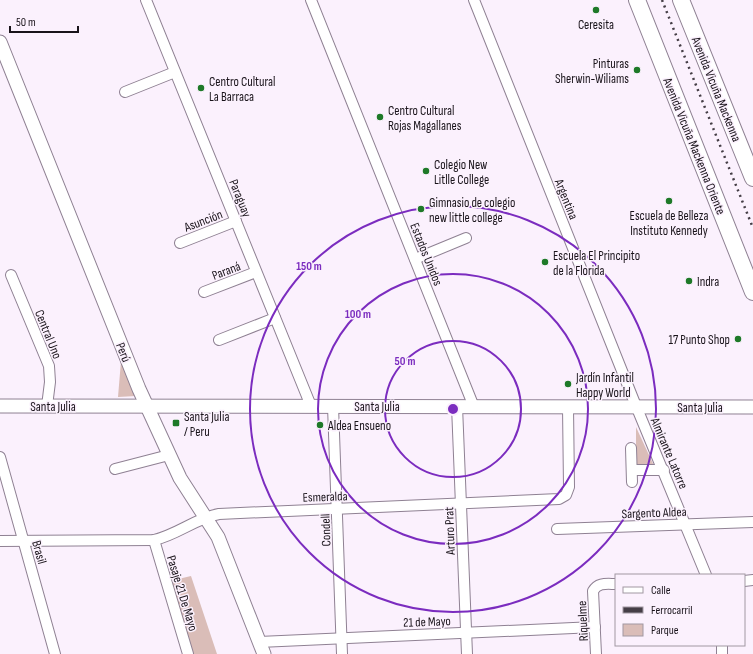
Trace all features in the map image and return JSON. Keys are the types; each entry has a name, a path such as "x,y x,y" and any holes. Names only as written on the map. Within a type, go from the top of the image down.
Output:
{"main road":[{"name":"Avenida Vicuña Mackenna Oriente","path":"637,0 753,292"},
{"name":"Avenida Vicuña Mackenna","path":"681,0 753,178"}],"street":[{"name":"Paraguay","path":"146,0 311,406"},
{"name":"Estados Unidos","path":"311,0 474,407"},
{"name":"Argentina","path":"474,0 637,407"},
{"name":"Perú","path":"0,42 146,406 169,456 186,488 213,528 222,546 264,654"},
{"path":"125,92 175,72"},
{"name":"Asunción","path":"180,243 236,221"},
{"path":"415,259 466,238"},
{"name":"Paraná","path":"204,292 256,272"},
{"name":"Central Uno","path":"11,275 49,366 50,382 47,406"},
{"path":"220,340 275,318"},
{"name":"Santa Julia","path":"0,406 753,407"},
{"name":"Condell","path":"333,406 342,654"},
{"name":"Arturo Prat","path":"457,406 467,654"},
{"name":"Esmeralda","path":"0,541 154,540 164,537 206,517 220,514 555,500 563,498 569,487 568,407"},
{"name":"Almirante Latorre","path":"637,407 706,574"},
{"path":"631,448 632,482"},
{"path":"115,469 169,456"},
{"name":"Brasil","path":"0,457 24,541 52,653"},
{"path":"632,470 664,470"},
{"name":"Sargento Aldea","path":"557,529 753,522"},
{"name":"Pasaje 21 De Mayo","path":"154,540 188,654"},
{"name":"Riquelme","path":"596,654 593,594 596,587 600,585 615,584"},
{"name":"21 de Mayo","path":"259,642 595,627"}],"green space":[{"path":"121,361 136,396 118,397"},
{"path":"636,427 655,468 636,465"},
{"path":"191,576 217,654 191,654 170,581"}],"railway":[{"path":"662,0 753,228"}],"place":[{"name":"Ceresita","path":"596,10"},
{"name":"Pinturas Sherwin-Wiliams","path":"637,70"},
{"name":"Centro Cultural La Barraca","path":"201,88"},
{"name":"Centro Cultural Rojas Magallanes","path":"380,117"},
{"name":"Colegio New Litlle College","path":"426,171"},
{"name":"Escuela de Belleza Instituto Kennedy","path":"669,201"},
{"name":"Gimnasio de colegio new little college","path":"421,209"},
{"name":"Escuela El Principito de la Florida","path":"545,262"},
{"name":"Indra","path":"689,281"},
{"name":"17 Punto Shop","path":"738,339"},
{"name":"Jardín Infantil Happy World","path":"568,384"},
{"name":"Santa Julia / Peru","path":"176,423"},
{"name":"Aldea Ensueno","path":"320,425"}]}
